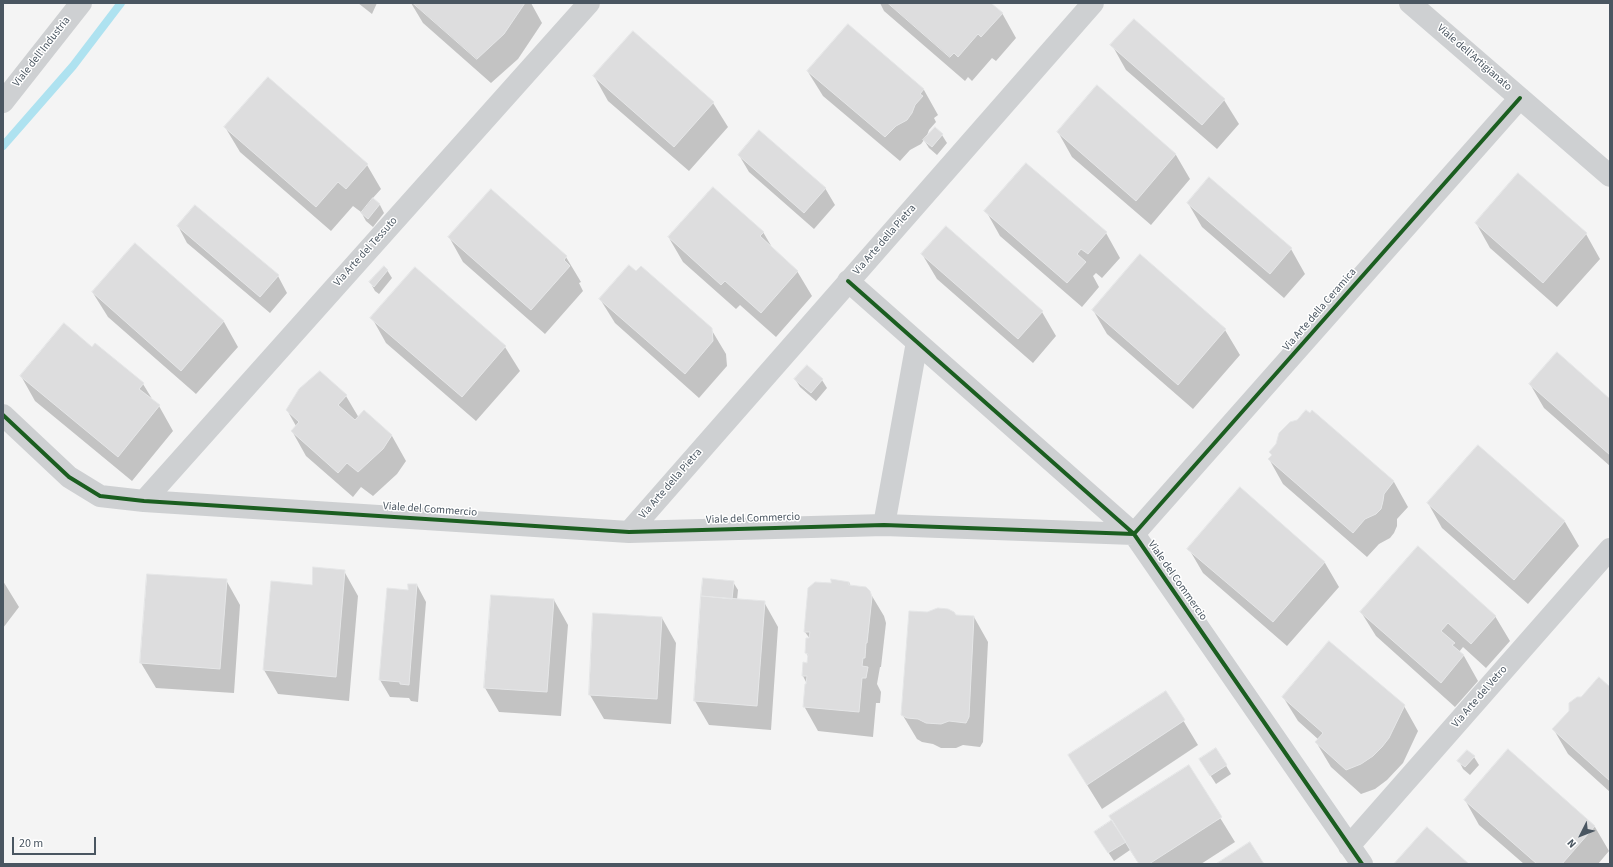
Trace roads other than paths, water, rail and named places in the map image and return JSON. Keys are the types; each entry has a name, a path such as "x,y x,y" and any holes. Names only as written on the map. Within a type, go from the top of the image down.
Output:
{"street":[{"name":"Viale dell'Industria","path":"3,102 81,3"},
{"name":"Via Arte del Tessuto","path":"144,501 589,3"},
{"name":"Via Arte della Pietra","path":"629,532 1093,3"},
{"name":"Viale dell'Artigianato","path":"1410,3 1610,176"},
{"name":"Via Arte della Ceramica","path":"1134,534 1520,98"},
{"path":"848,281 1134,534"},
{"path":"884,525 917,342"},
{"name":"Viale del Commercio","path":"3,415 69,476 100,496 144,501 629,532 884,525 1134,534 1362,864"},
{"name":"Via Arte del Vetro","path":"1349,846 1610,549"}],"waterway":[{"path":"3,146 73,66 121,3"}]}
